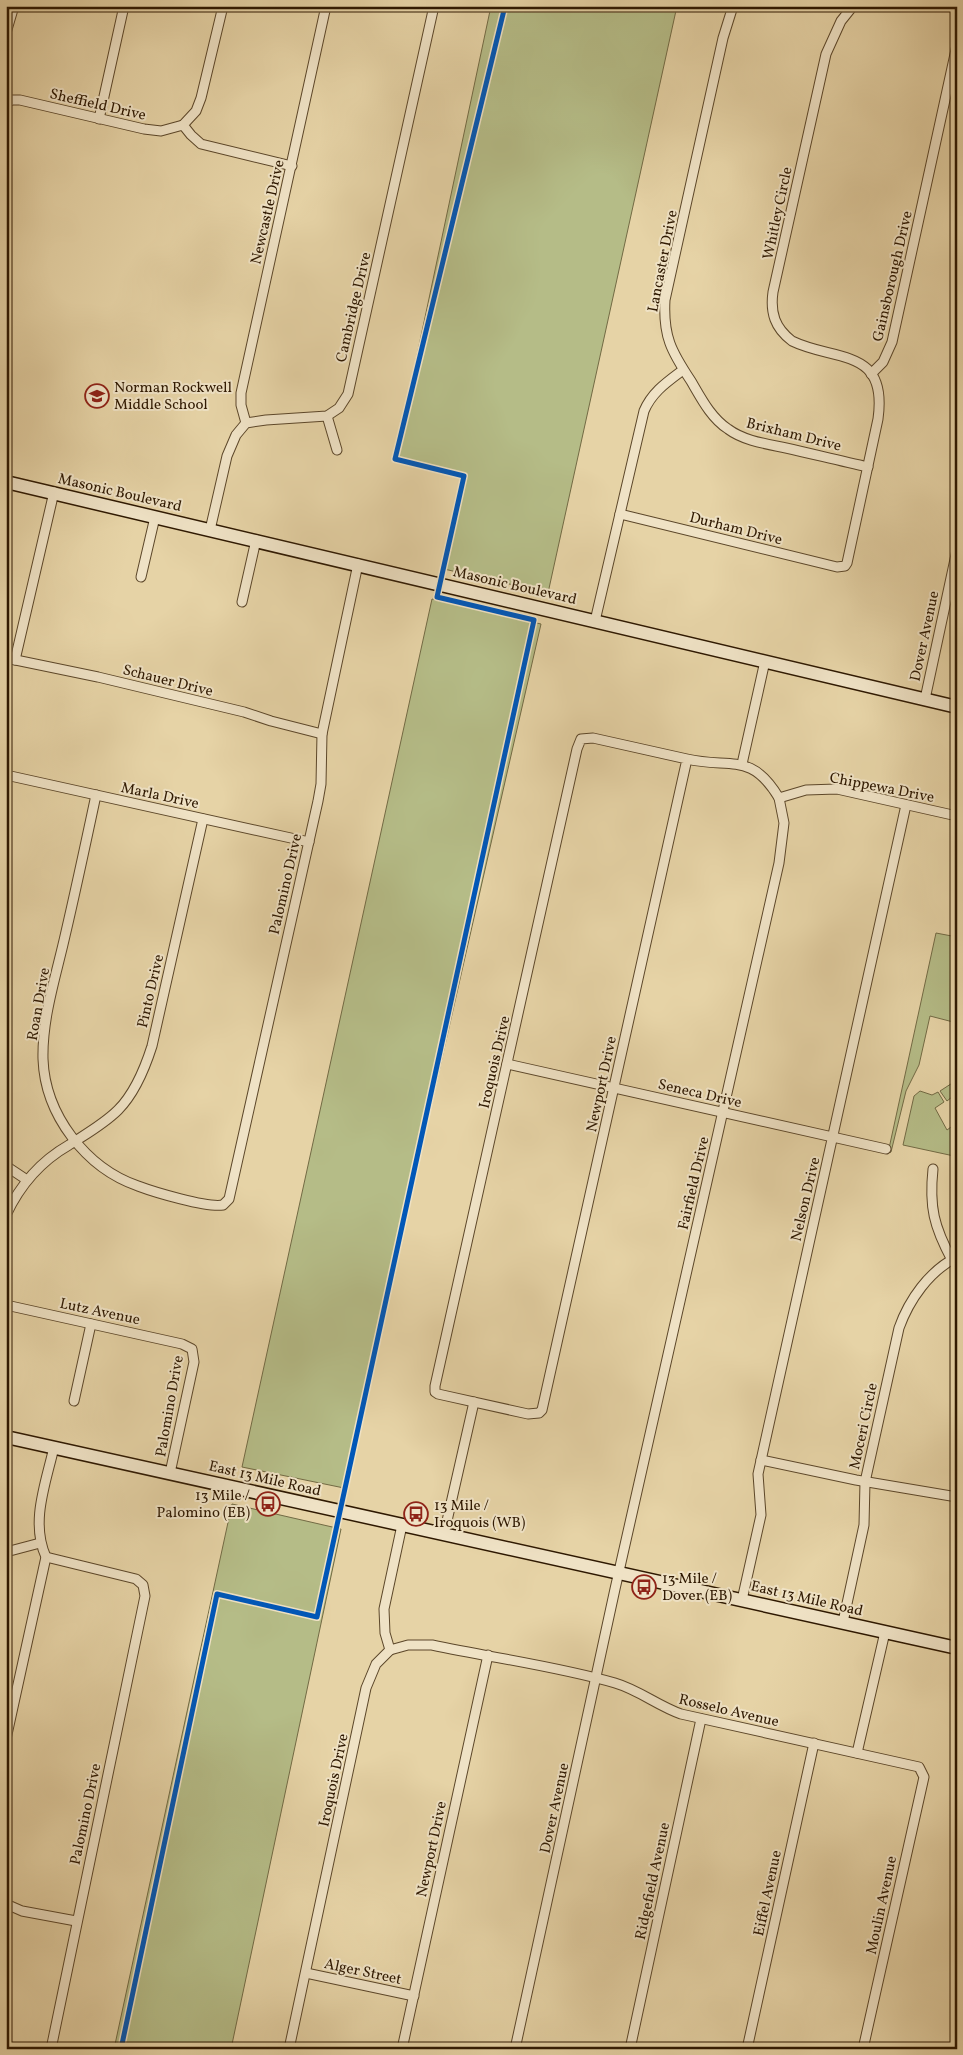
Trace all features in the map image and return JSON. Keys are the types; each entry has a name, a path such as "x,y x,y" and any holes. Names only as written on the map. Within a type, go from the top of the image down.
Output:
{"street":[{"path":"6,33 14,6"},
{"path":"99,119 124,6"},
{"path":"222,6 202,98 196,111 184,125 201,144 292,166"},
{"name":"Newcastle Drive","path":"246,424 241,405 241,393 326,6"},
{"name":"Cambridge Drive","path":"327,416 339,408 348,394 434,6"},
{"name":"Lancaster Drive","path":"683,370 666,335 664,322 665,300 723,38 733,6"},
{"name":"Whitley Circle","path":"852,6 841,21 826,54 773,292 772,308 776,323 785,336 792,341 846,356 859,363 871,374"},
{"name":"Gainsborough Drive","path":"871,374 883,362 892,342 957,46"},
{"name":"Sheffield Drive","path":"7,102 20,100 153,130 161,131 184,125"},
{"path":"595,621 644,411 649,400 656,392 683,370"},
{"name":"Brixham Drive","path":"683,370 710,411 728,430 739,436 868,467"},
{"path":"868,467 880,407 877,384 871,374"},
{"path":"210,530 227,456 236,435 246,424 266,420 327,416 337,450"},
{"name":"Durham Drive","path":"620,514 838,567 845,566 868,467"},
{"name":"Masonic Boulevard","path":"6,482 957,707"},
{"path":"11,659 54,492"},
{"path":"141,577 155,516"},
{"path":"242,602 256,540"},
{"name":"Dover Avenue","path":"925,699 957,550"},
{"name":"Palomino Drive","path":"222,1206 229,1199 309,842 320,784 322,734 358,564"},
{"name":"Schauer Drive","path":"11,659 98,677 244,712 271,722 322,734"},
{"path":"742,764 765,661"},
{"name":"Iroquois Drive","path":"474,1402 435,1392 577,749 581,739 593,738 687,759"},
{"path":"687,759 742,764 762,775 779,798"},
{"name":"Newport Drive","path":"474,1402 528,1414 539,1414 542,1410 687,759"},
{"name":"Marla Drive","path":"6,776 309,842"},
{"name":"Chippewa Drive","path":"779,798 806,790 829,789 957,816"},
{"name":"Roan Drive","path":"96,795 47,1016 43,1060 50,1094 57,1111 75,1141 104,1168 129,1183 154,1192 222,1206"},
{"name":"Fairfield Drive","path":"619,1573 779,863 784,828 779,798"},
{"name":"Nelson Drive","path":"742,1600 761,1515 758,1479 761,1460 906,805"},
{"name":"Pinto Drive","path":"75,1141 96,1128 118,1110 136,1085 148,1060 203,819"},
{"name":"Seneca Drive","path":"507,1064 886,1148"},
{"path":"6,1214 27,1180 42,1164 75,1141"},
{"path":"6,1166 27,1180"},
{"path":"933,1169 931,1198 934,1222 939,1235 954,1259"},
{"name":"Moceri Circle","path":"843,1622 864,1525 865,1482 902,1322 910,1303 922,1286 938,1270 954,1259"},
{"name":"Lutz Avenue","path":"6,1305 188,1346"},
{"path":"74,1402 91,1324"},
{"name":"Palomino Drive","path":"170,1473 194,1362 194,1354 188,1346"},
{"path":"444,1534 474,1402"},
{"name":"East 13 Mile Road","path":"6,1437 957,1648"},
{"path":"6,1739 46,1557 40,1543 39,1515 54,1447"},
{"path":"761,1460 865,1482 957,1497"},
{"path":"390,1650 384,1609 402,1525"},
{"path":"6,1552 40,1543"},
{"name":"Palomino Drive","path":"46,1557 130,1578 143,1584 145,1603 76,1921 51,2049"},
{"name":"Dover Avenue","path":"515,2049 619,1573"},
{"path":"858,1752 885,1632"},
{"name":"Rosselo Avenue","path":"390,1650 408,1645 422,1644 488,1655 596,1678 632,1689 670,1710 701,1719 858,1752 919,1767"},
{"name":"Iroquois Drive","path":"290,2049 366,1688 376,1664 390,1650"},
{"name":"Newport Drive","path":"402,2049 488,1655"},
{"name":"Ridgefield Avenue","path":"630,2049 701,1719"},
{"name":"Eiffel Avenue","path":"747,2049 814,1743"},
{"name":"Moulin Avenue","path":"863,2049 924,1777 919,1767"},
{"path":"6,1904 22,1911 76,1921"},
{"name":"Alger Street","path":"306,1973 414,1996"}],"green space":[{"path":"491,6 677,6 548,593 444,569 464,476 395,459"},
{"path":"432,599 541,624 344,1488 242,1467"},
{"path":"936,933 957,937 957,1023 930,1016 919,1065 906,1091 891,1152 888,1153"},
{"path":"957,1080 957,1102 952,1097 947,1101 940,1091"},
{"path":"920,1091 932,1095 938,1092 944,1102 935,1108 947,1130 951,1127 954,1131 957,1130 957,1153 954,1156 903,1145 914,1096"},
{"path":"232,1504 341,1529 231,2049 114,2049"}],"cycle path":[{"path":"121,2049 217,1594 317,1617 534,620 437,597 464,476 395,459 505,6"}],"place":[{"name":"Norman Rockwell Middle School","path":"97,396"},
{"name":"13 Mile / Palomino (EB)","path":"268,1504"},
{"name":"13 Mile / Iroquois (WB)","path":"416,1514"},
{"name":"13 Mile / Dover (EB)","path":"644,1587"}]}
